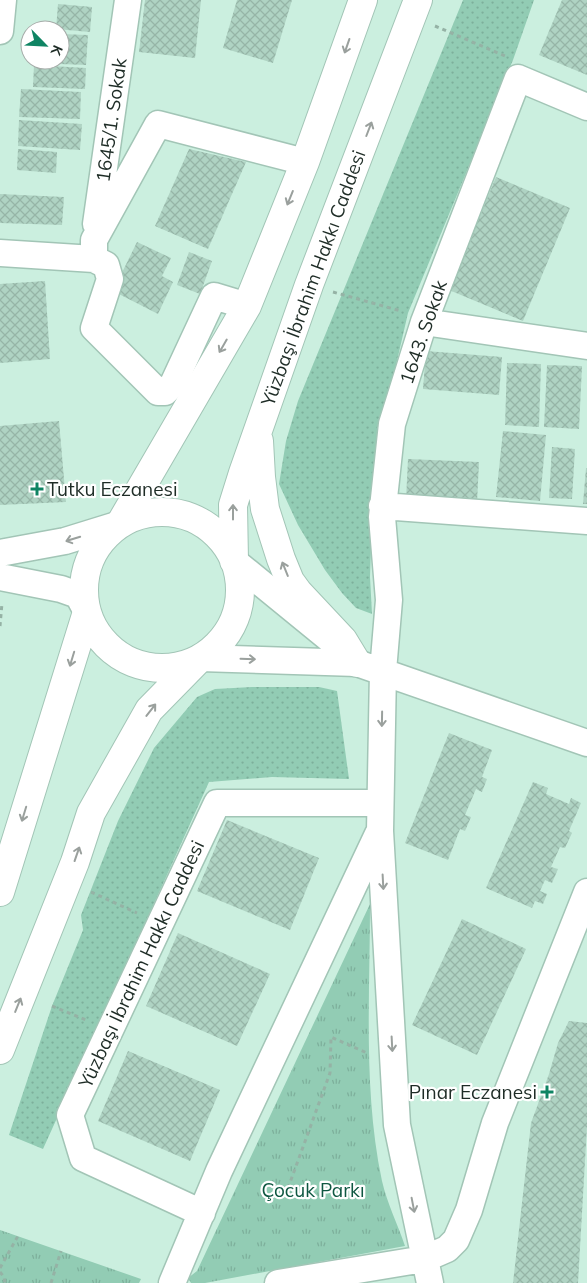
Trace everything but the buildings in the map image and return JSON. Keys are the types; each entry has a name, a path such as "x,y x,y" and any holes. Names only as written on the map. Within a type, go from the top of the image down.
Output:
{"main road":[{"path":"120,524 247,306 305,162 363,0"},
{"name":"Yüzbaşı İbrahim Hakkı Caddesi","path":"234,561 233,505 261,418 309,285 415,8"},
{"path":"261,418 258,449 265,509 281,559 290,581 298,592 343,640 357,663"},
{"path":"0,1050 67,881 91,813 149,710 200,658 218,644 230,626 238,605 239,583 234,561 223,541 206,526 186,515 163,512 140,514 120,524 101,541 88,563 83,587 87,612 96,633 112,650 132,662 155,668 178,666 200,658"},
{"path":"0,892 87,612"}],"street":[{"path":"0,31 3,0"},
{"name":"1645/1. Sokak","path":"94,249 128,0"},
{"path":"518,78 587,107"},
{"name":"1643. Sokak","path":"427,1271 397,1125 392,1049 380,831 383,671 389,600 382,506 392,424 424,322 518,78"},
{"path":"94,249 158,124 305,162"},
{"path":"0,253 94,249"},
{"path":"94,249 106,265 110,279 94,328 158,392 165,392 172,384 214,296 247,306"},
{"path":"424,322 587,346"},
{"path":"382,506 587,521"},
{"path":"0,553 65,541 120,524"},
{"path":"234,561 357,663"},
{"path":"0,577 61,589 78,595 82,599 87,612"},
{"path":"200,658 357,663 587,743"},
{"name":"Yüzbaşı İbrahim Hakkı Caddesi","path":"202,1213 83,1158 70,1115 216,804 380,803"},
{"path":"172,1283 219,1171 380,831"},
{"path":"278,1283 427,1271 456,1240 463,1226 495,1123 575,952 587,892"}],"path":[{"path":"415,8 513,60 518,78"},
{"path":"309,285 408,313 424,322"},
{"path":"67,881 160,924"},
{"path":"52,1006 110,1030"},
{"path":"288,1188 330,1073 332,1037 370,1054 392,1049"},
{"path":"5,1283 0,1270 18,1236"},
{"path":"51,1283 61,1251"}],"green space":[{"path":"463,0 534,0 513,60 408,313 382,426 372,519 370,577 372,614 356,608 325,570 298,525 279,484 286,441 298,401"},
{"path":"319,687 337,691 349,779 272,777 209,782 43,1149 9,1135 52,1006 83,930 81,915 118,821 154,748 197,697 215,689"},
{"name":"Çocuk Parkı","path":"370,904 369,1043 372,1113 382,1181 405,1246 205,1283 191,1283 188,1278 197,1271"},
{"path":"0,1230 141,1279 139,1283 0,1283"}],"place":[{"name":"Tutku Eczanesi","path":"37,489"},
{"name":"Pınar Eczanesi","path":"547,1092"}]}
